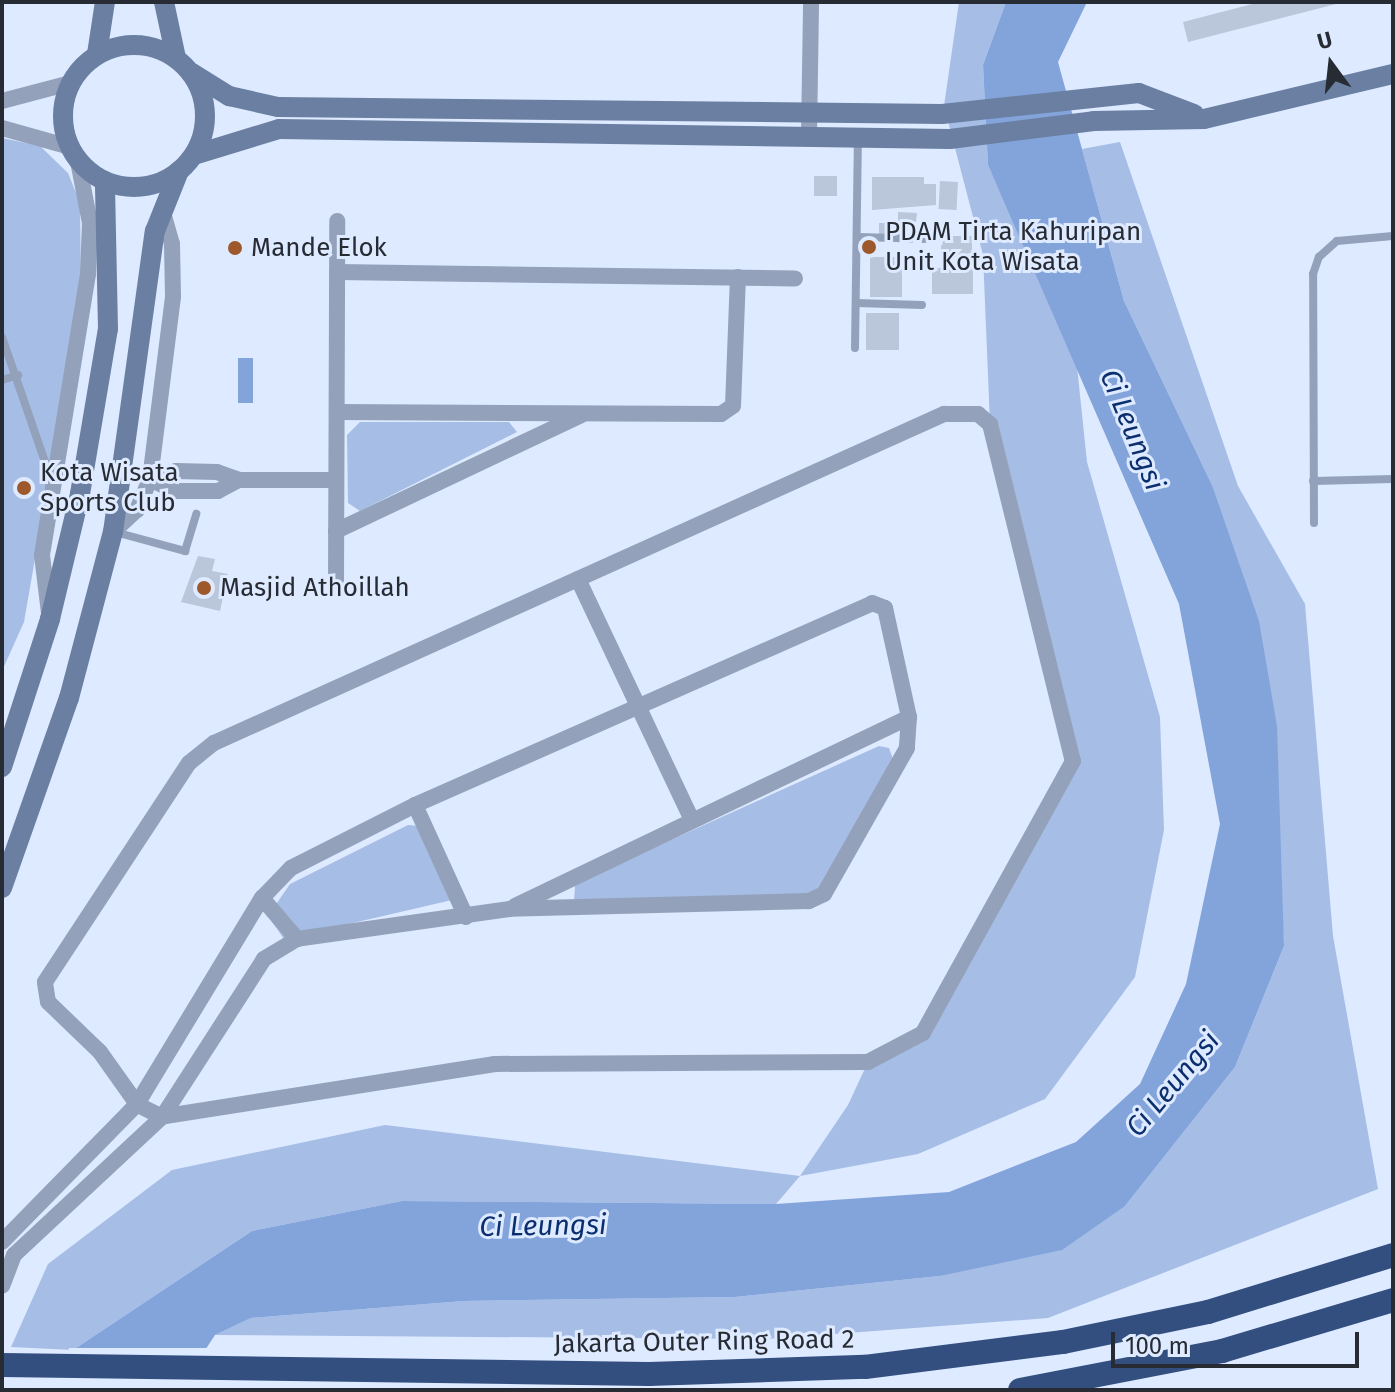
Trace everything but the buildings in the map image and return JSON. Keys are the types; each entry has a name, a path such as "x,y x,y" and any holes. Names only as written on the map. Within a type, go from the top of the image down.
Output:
{"highway":[{"name":"Jakarta Outer Ring Road 2","path":"2,1365 649,1374 865,1367 1063,1342 1208,1312 1393,1255"},
{"path":"1020,1390 1222,1351 1393,1300"}],"street":[{"path":"97,54 105,2"},
{"path":"164,2 176,58"},
{"path":"809,134 811,2"},
{"path":"50,619 41,565 56,490 88,274 90,223 64,102 70,83 97,54 137,44 176,58 192,73 229,96 278,107 809,110 942,114 1139,93 1204,119"},
{"path":"2,888 69,698 113,532 162,210 179,171 194,155 206,114 192,73"},
{"path":"194,155 279,129 858,136 982,134 1094,121 1204,119 1393,74"},
{"path":"2,101 70,83"},
{"path":"2,128 74,154 105,181 143,186 179,171"},
{"path":"2,767 50,619 108,329 105,181"},
{"path":"113,532 137,510 150,479 173,296 172,244 162,210"},
{"path":"336,584 337,221"},
{"path":"337,272 795,278"},
{"path":"337,412 721,414 733,406 738,277"},
{"path":"336,531 585,413"},
{"path":"944,414 978,414 990,424 1073,761 923,1033 868,1062 495,1064 162,1117 137,1104 100,1052 48,1002 45,982 189,763 214,743 944,414"},
{"path":"150,479 203,471 239,480 336,480"},
{"path":"578,579 692,820"},
{"path":"2,1242 137,1104 262,898 291,868 415,805 872,603 885,608 909,717 907,748 839,875 809,901 510,909 297,939 264,959 162,1117 14,1255 2,1286"},
{"path":"510,909 909,717"},
{"path":"415,805 466,917"},
{"path":"262,898 297,939"}],"lane":[{"path":"855,348 858,136"},
{"path":"1314,523 1313,274 1319,257 1337,241 1393,236"},
{"path":"858,237 930,239"},
{"path":"856,303 922,305"},
{"path":"2,337 18,375 56,490"},
{"path":"2,380 18,375"},
{"path":"1313,481 1393,479"},
{"path":"113,532 185,551 196,514"}],"shaded area":[{"path":"959,2 1006,2 983,65 988,165 1076,357 1087,462 1160,717 1164,830 1135,977 1045,1099 918,1154 800,1176 848,1105 868,1062 923,1033 1073,761 990,424 983,255 944,106"},
{"name":"Kota Wisata Sports Club","path":"2,138 40,146 68,173 80,203 81,293 24,622 2,671"},
{"path":"1120,142 1238,486 1305,604 1333,936 1378,1189 1048,1318 767,1339 215,1335 251,1318 464,1301 735,1297 940,1276 1125,1206 1235,1067 1284,946 1279,858 1212,485 1124,301 1082,149"},
{"path":"360,422 509,422 517,432 360,511 348,503 347,435"},
{"path":"879,746 889,748 893,759 824,887 813,894 574,902 575,886 582,880"},
{"path":"408,825 420,826 452,900 284,939 268,916 290,884"},
{"path":"385,1125 800,1176 776,1204 402,1201 252,1231 73,1350 11,1347 48,1264 172,1170"}],"water":[{"name":"Ci Leungsi","path":"1006,2 1087,2 1058,62 1124,301 1212,485 1259,621 1277,726 1284,946 1235,1067 1125,1206 1062,1250 940,1276 735,1297 464,1301 251,1318 215,1335 179,1390 62,1390 73,1350 252,1231 402,1201 776,1204 949,1192 1076,1142 1140,1084 1186,984 1220,824 1179,604 988,165 983,65"},
{"path":"238,358 253,358 253,403 238,403"}],"pier":[{"path":"69,1348 211,1348 184,1390 58,1390"}],"place":[{"name":"PDAM Tirta Kahuripan Unit Kota Wisata","path":"869,247"},
{"name":"Mande Elok","path":"235,248"},
{"name":"Kota Wisata Sports Club","path":"24,488"},
{"name":"Masjid Athoillah","path":"204,588"}]}
